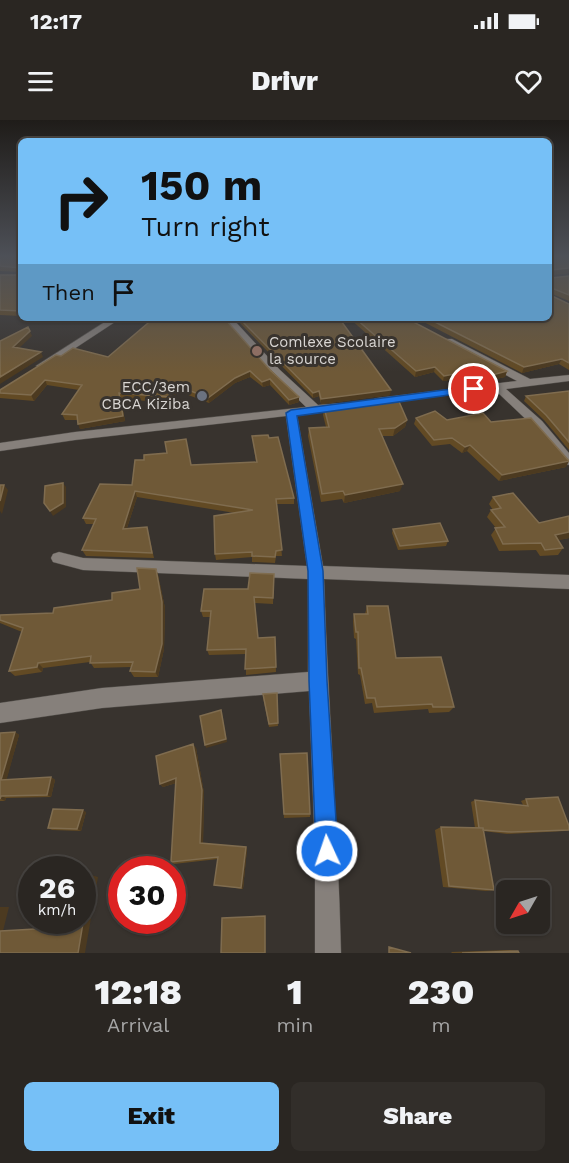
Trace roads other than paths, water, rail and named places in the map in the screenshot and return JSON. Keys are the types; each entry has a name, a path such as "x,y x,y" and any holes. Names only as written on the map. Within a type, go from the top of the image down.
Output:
{"street":[{"path":"30,373 112,321"},
{"path":"230,321 276,372 316,410"},
{"path":"435,334 527,382"},
{"path":"0,447 75,436 291,413 569,378"},
{"path":"497,386 537,424 569,461"},
{"path":"291,413 316,571 318,681 327,851 328,953"},
{"path":"60,558 82,564 569,582"},
{"path":"0,713 102,698 318,681"}],"place":[{"name":"Comlexe Scolaire la source","path":"257,351"},
{"name":"ECC/3em CBCA Kiziba","path":"202,396"}]}
